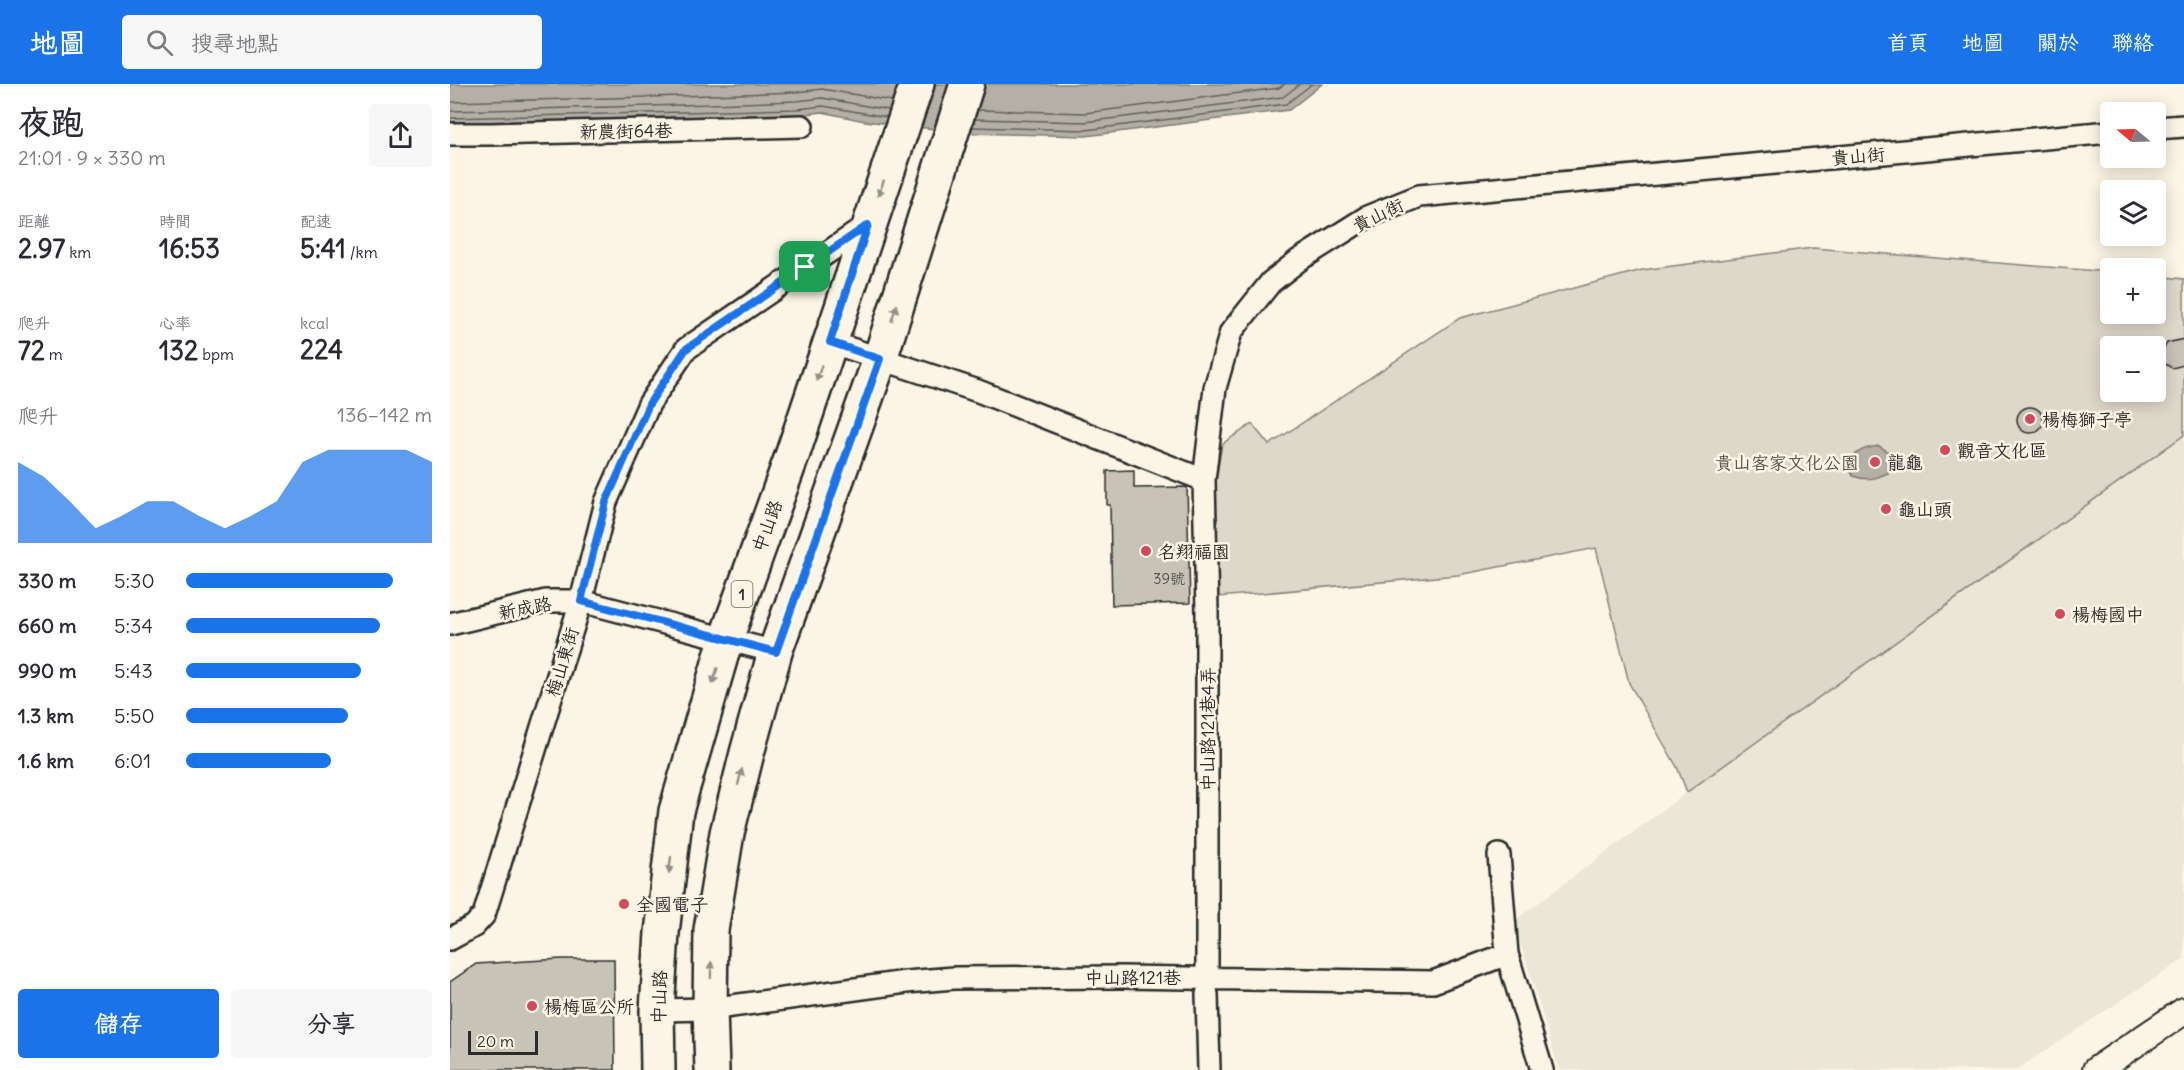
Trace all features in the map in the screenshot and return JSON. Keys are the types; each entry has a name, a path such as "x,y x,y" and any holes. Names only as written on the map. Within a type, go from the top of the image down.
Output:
{"main road":[{"name":"中山路","path":"658,1070 657,1010 662,933 676,811 726,639 792,456 917,84"},
{"path":"712,1070 711,930 727,833 747,753 776,652 880,359 966,84"}],"street":[{"name":"新農街64巷","path":"450,134 802,126"},
{"path":"2166,127 2184,126"},
{"name":"貴山街","path":"1204,480 1215,388 1231,332 1271,282 1299,260 1367,217 1419,196 2100,133"},
{"name":"梅山東街","path":"450,939 474,926 484,915 581,601 606,502 649,404 686,349 868,225"},
{"path":"830,342 978,391 1204,480"},
{"name":"中山路121巷4弄","path":"1204,480 1207,612 1209,1070"},
{"name":"新成路","path":"450,624 546,601 581,601 776,652"},
{"path":"1499,855 1507,954 1542,1070"},
{"name":"中山路121巷","path":"657,1010 710,1009 906,982 954,978 1120,977 1207,986 1432,982 1507,954"},
{"path":"2112,1065 2184,1011"}],"shaded area":[{"name":"楊梅國中","path":"2184,435 2184,959 2016,1070 1559,1070 1514,921 1687,792"}],"green space":[{"name":"貴山客家文化公園","path":"1813,248 2100,271 2100,324 2166,324 2166,277 2184,279 2184,435 1687,792 1677,767 1629,683 1596,548 1458,575 1218,597 1215,487 1222,444 1252,424 1269,445 1460,318 1642,270"}],"water":[{"path":"450,84 1322,84 1289,110 1086,136 969,133 865,121 822,112 799,115 450,124"},
{"path":"1879,446 1890,453 1891,465 1888,473 1870,479 1853,476 1848,467 1856,454"}],"building":[{"path":"2184,339 2184,365 2172,368 2166,365 2167,343"},
{"name":"楊梅獅子亭","path":"2030,407 2039,411 2043,420 2039,429 2030,433 2021,429 2017,420 2021,411"},
{"name":"名翔福園","path":"1134,470 1134,488 1187,487 1190,603 1112,605 1107,471"},
{"name":"楊梅區公所","path":"562,959 614,959 615,1070 450,1070 450,982 476,964"}],"place":[{"name":"楊梅獅子亭","path":"2030,419"},
{"name":"觀音文化區","path":"1945,450"},
{"name":"龍龜","path":"1875,462"},
{"name":"龜山頭","path":"1886,509"},
{"name":"名翔福園","path":"1146,551"},
{"name":"楊梅國中","path":"2060,614"},
{"name":"全國電子","path":"624,904"},
{"name":"楊梅區公所","path":"532,1006"}],"route":[{"path":"868,225 830,342 880,359 776,652 581,601 606,502 649,404 686,349 805,267 868,225"}]}
